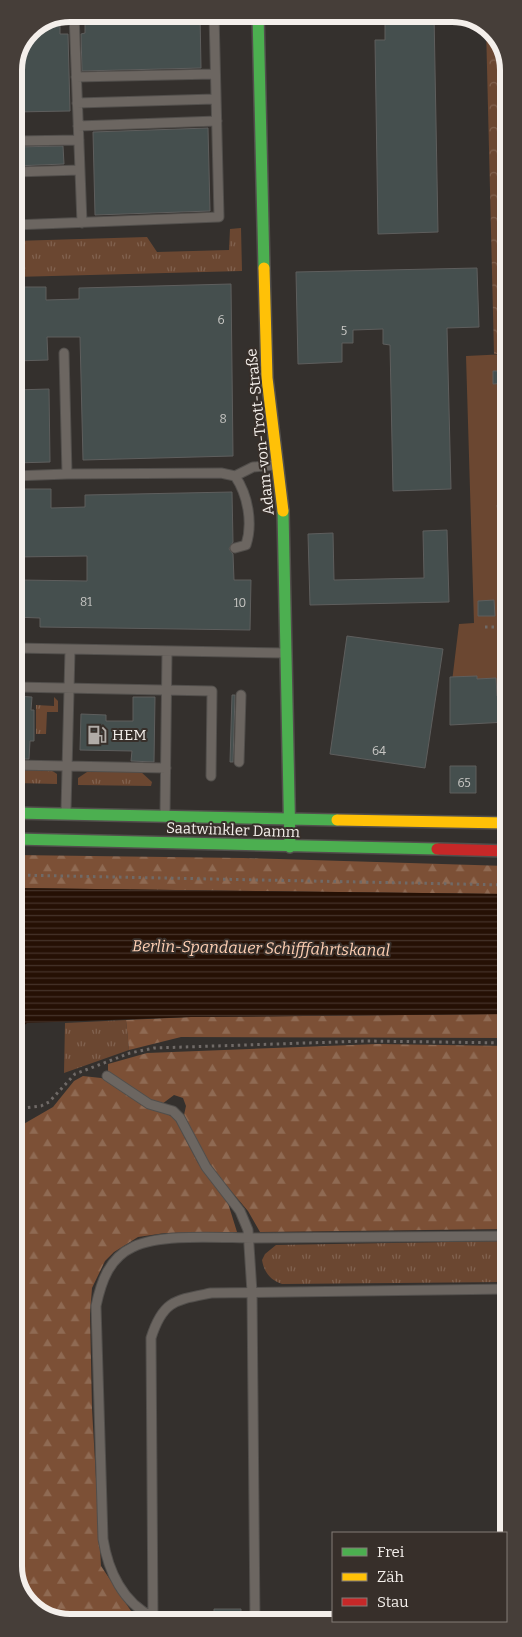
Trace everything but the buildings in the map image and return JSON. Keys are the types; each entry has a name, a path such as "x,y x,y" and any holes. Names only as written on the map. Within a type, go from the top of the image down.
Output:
{"main road":[{"name":"Adam-von-Trott-Straße","path":"258,22 267,378 284,516 288,653 290,847"},
{"name":"Saatwinkler Damm","path":"22,812 290,819 450,837 500,849"},
{"name":"Saatwinkler Damm","path":"22,839 290,847 450,837 500,825"}],"lane":[{"path":"74,22 82,223"},
{"path":"22,225 219,217 214,22"},
{"path":"76,77 214,74"},
{"path":"77,103 215,99"},
{"path":"78,126 217,121"},
{"path":"22,141 79,140"},
{"path":"22,172 80,170"},
{"path":"64,353 67,474"},
{"path":"235,476 253,467 277,465"},
{"path":"22,476 221,472 235,476 243,487 249,523 249,536 246,545 235,548"},
{"path":"22,648 288,653"},
{"path":"66,814 70,650"},
{"path":"165,816 167,652"},
{"path":"22,687 212,691 211,776"},
{"path":"239,762 241,695"},
{"path":"22,765 166,768"},
{"path":"107,1076 149,1104 173,1111 180,1118 206,1167 240,1211 250,1238 254,1614"},
{"path":"144,1614 139,1611 116,1581 105,1555 99,1451 96,1315 101,1283 110,1267 123,1253 134,1246 154,1240 500,1236"},
{"path":"153,1614 151,1338 161,1314 175,1300 211,1293 500,1289"}],"path":[{"path":"500,501 498,501 500,547"},
{"path":"485,627 500,627"},
{"path":"22,875 500,885"},
{"path":"22,1108 41,1106 49,1102 75,1074 130,1053 154,1048 367,1041 500,1043"}],"green space":[{"path":"486,37 495,49 500,70 500,354 494,354"},
{"path":"241,228 242,271 22,277 22,241 147,237 157,252 229,250 230,229"},
{"path":"500,354 500,695 450,698 459,624 474,623 466,356"},
{"path":"54,697 58,701 58,712 47,712 46,734 36,734 36,705 54,706"},
{"path":"22,769 51,770 57,774 57,784 22,783"},
{"path":"90,770 140,771 152,782 151,786 78,785 78,778"},
{"path":"22,855 243,858 500,866 500,894 22,888"},
{"path":"500,1014 500,1038 181,1037 129,1050 126,1020 191,1017"},
{"path":"126,1020 129,1050 64,1073 65,1023"},
{"path":"377,1044 500,1046 500,1229 260,1232 248,1211 215,1172 202,1151 184,1115 186,1106 183,1098 174,1095 162,1104 154,1102 108,1072 108,1064 147,1053"},
{"path":"83,1076 101,1078 111,1082 147,1108 166,1113 175,1119 198,1163 228,1203 237,1232 165,1233 138,1237 114,1252 105,1261 92,1288 90,1314 92,1409 101,1566 133,1614 61,1614 55,1612 36,1601 26,1585 22,1567 22,1125 53,1107 74,1081"},
{"path":"500,1241 500,1282 282,1284 268,1275 262,1260 265,1254 276,1245"}],"water":[{"name":"Berlin-Spandauer Schifffahrtskanal","path":"22,888 500,894 500,1014 191,1017 27,1023 22,1027"}],"traffic: fast":[{"path":"258,22 264,268"},
{"path":"283,511 290,847"},
{"path":"22,813 337,820"},
{"path":"22,839 437,849"}],"traffic: slow":[{"path":"264,268 267,378 283,511"},
{"path":"337,820 500,823"}],"traffic: jam":[{"path":"437,849 500,851"}],"place":[{"name":"HEM","path":"97,735"}]}
